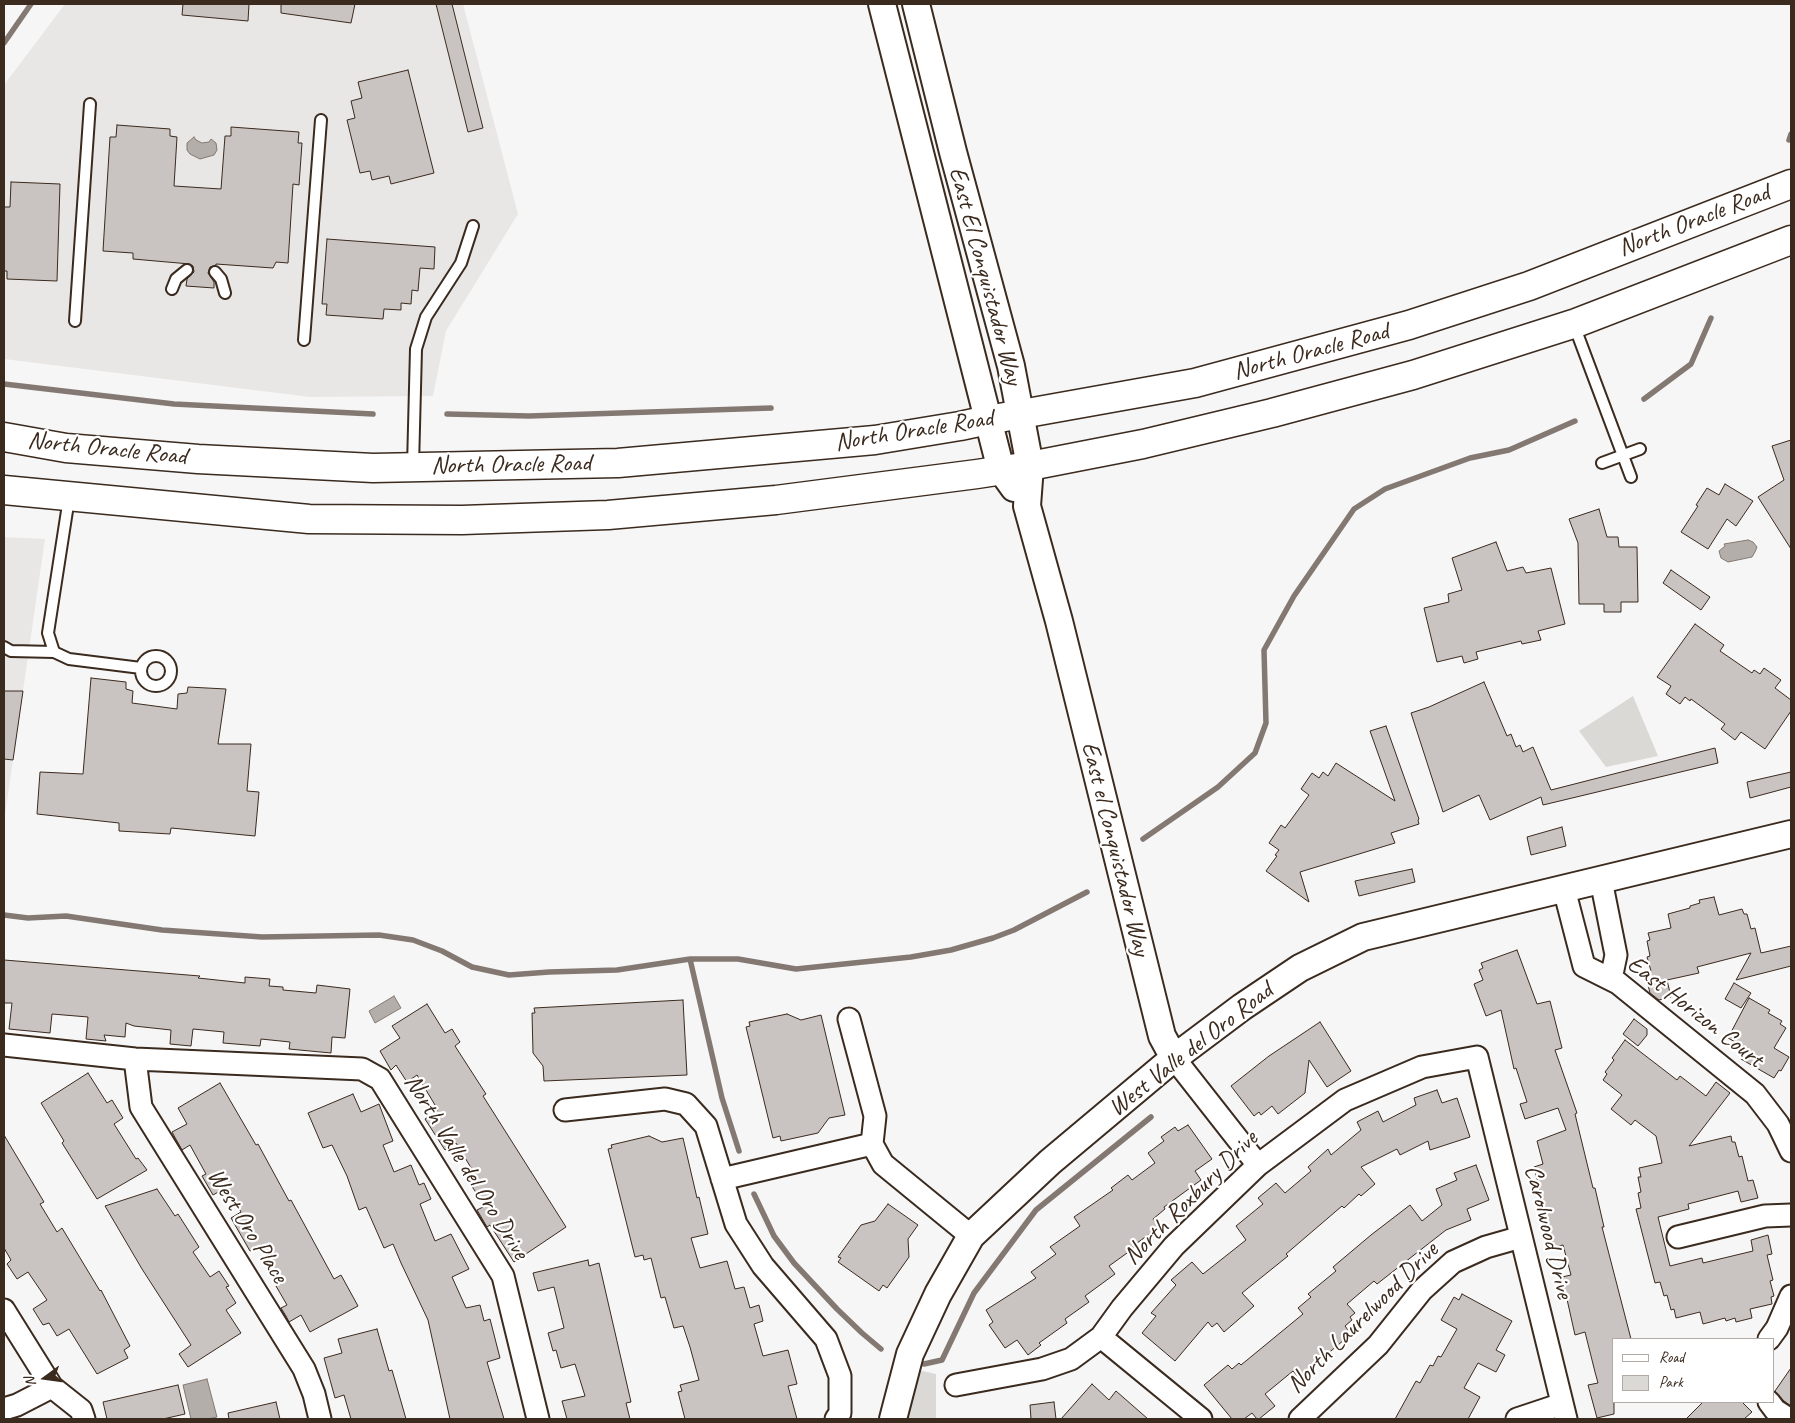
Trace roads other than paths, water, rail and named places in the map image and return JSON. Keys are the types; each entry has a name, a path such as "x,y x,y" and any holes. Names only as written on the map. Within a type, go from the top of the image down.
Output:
{"highway":[{"name":"North Oracle Road","path":"4,437 66,448 198,459 372,468 618,463 875,440 1195,383 1409,325 1529,286 1791,184"},
{"name":"North Oracle Road","path":"4,490 309,519 482,519 608,515 766,501 1030,466 1143,444 1272,413 1413,375 1574,324 1791,240"}],"street":[{"name":"East El Conquistador Way","path":"882,4 1001,470 1028,506"},
{"name":"East El Conquistador Way","path":"916,4 953,152 1011,366 1030,466 1028,506"},
{"path":"922,162 953,152"},
{"name":"East el Conquistador Way","path":"1028,506 1059,621 1162,1036 1174,1058 1258,1165"},
{"name":"West Valle del Oro Road","path":"892,1419 910,1354 938,1294 971,1236 1050,1162 1174,1058 1242,1007 1300,968 1363,937 1791,834"},
{"path":"1600,880 1616,955 1611,979"},
{"name":"East Horizon Court","path":"1564,889 1584,966 1618,982 1756,1094 1778,1124 1791,1151"},
{"path":"849,1019 876,1116 872,1144 883,1164 971,1236"},
{"name":"North Valle del Oro Drive","path":"4,1045 135,1059 362,1069 380,1079 503,1276 538,1419"},
{"name":"North Roxbury Drive","path":"956,1385 1042,1369 1071,1359 1101,1338 1122,1308 1174,1246 1258,1165 1345,1100 1422,1067 1477,1057"},
{"name":"Carolwood Drive","path":"1477,1057 1564,1412"},
{"name":"West Oro Place","path":"135,1059 141,1107 304,1369 314,1394 320,1419"},
{"path":"565,1110 665,1099 686,1104 706,1126 736,1224 764,1266 826,1339 840,1376 840,1413 836,1419"},
{"path":"722,1179 872,1144"},
{"path":"1678,1237 1765,1216 1791,1215"},
{"name":"North Laurelwood Drive","path":"1300,1419 1378,1345 1422,1290 1453,1262 1486,1247 1521,1237"},
{"path":"1770,1338 1777,1328 1791,1296"},
{"path":"4,1310 52,1387 81,1410 84,1419"},
{"path":"1101,1338 1200,1419"},
{"path":"4,1409 17,1405 52,1387"},
{"path":"1770,1403 1789,1419"},
{"path":"1518,1419 1564,1412"}],"lane":[{"path":"75,322 90,104"},
{"path":"304,340 321,120"},
{"path":"413,467 416,350 426,316 461,263 473,226"},
{"path":"172,289 176,279 187,270"},
{"path":"215,272 221,279 225,293"},
{"path":"1574,324 1630,477"},
{"path":"1602,463 1640,449"},
{"path":"54,652 48,633 70,497"},
{"path":"4,647 11,651 54,652 69,660 141,668"}],"waterway":[{"path":"4,43 31,4"},
{"path":"1789,140 1791,134"},
{"path":"1644,399 1691,364 1711,318"},
{"path":"4,384 174,404 373,414"},
{"path":"447,414 529,416 771,408"},
{"path":"1143,839 1218,787 1255,753 1266,723 1264,650 1294,596 1354,509 1385,489 1470,458 1509,450 1575,421"},
{"path":"4,915 28,918 66,916 162,930 262,937 379,935 413,940 442,951 472,967 509,975 617,970 690,959 738,959 796,969 911,957 951,950 1014,930 1087,892"},
{"path":"690,959 722,1098 739,1151"},
{"path":"924,1364 942,1360 974,1293 1036,1210 1151,1117"},
{"path":"754,1194 774,1236 794,1263 837,1309 881,1349"}]}
